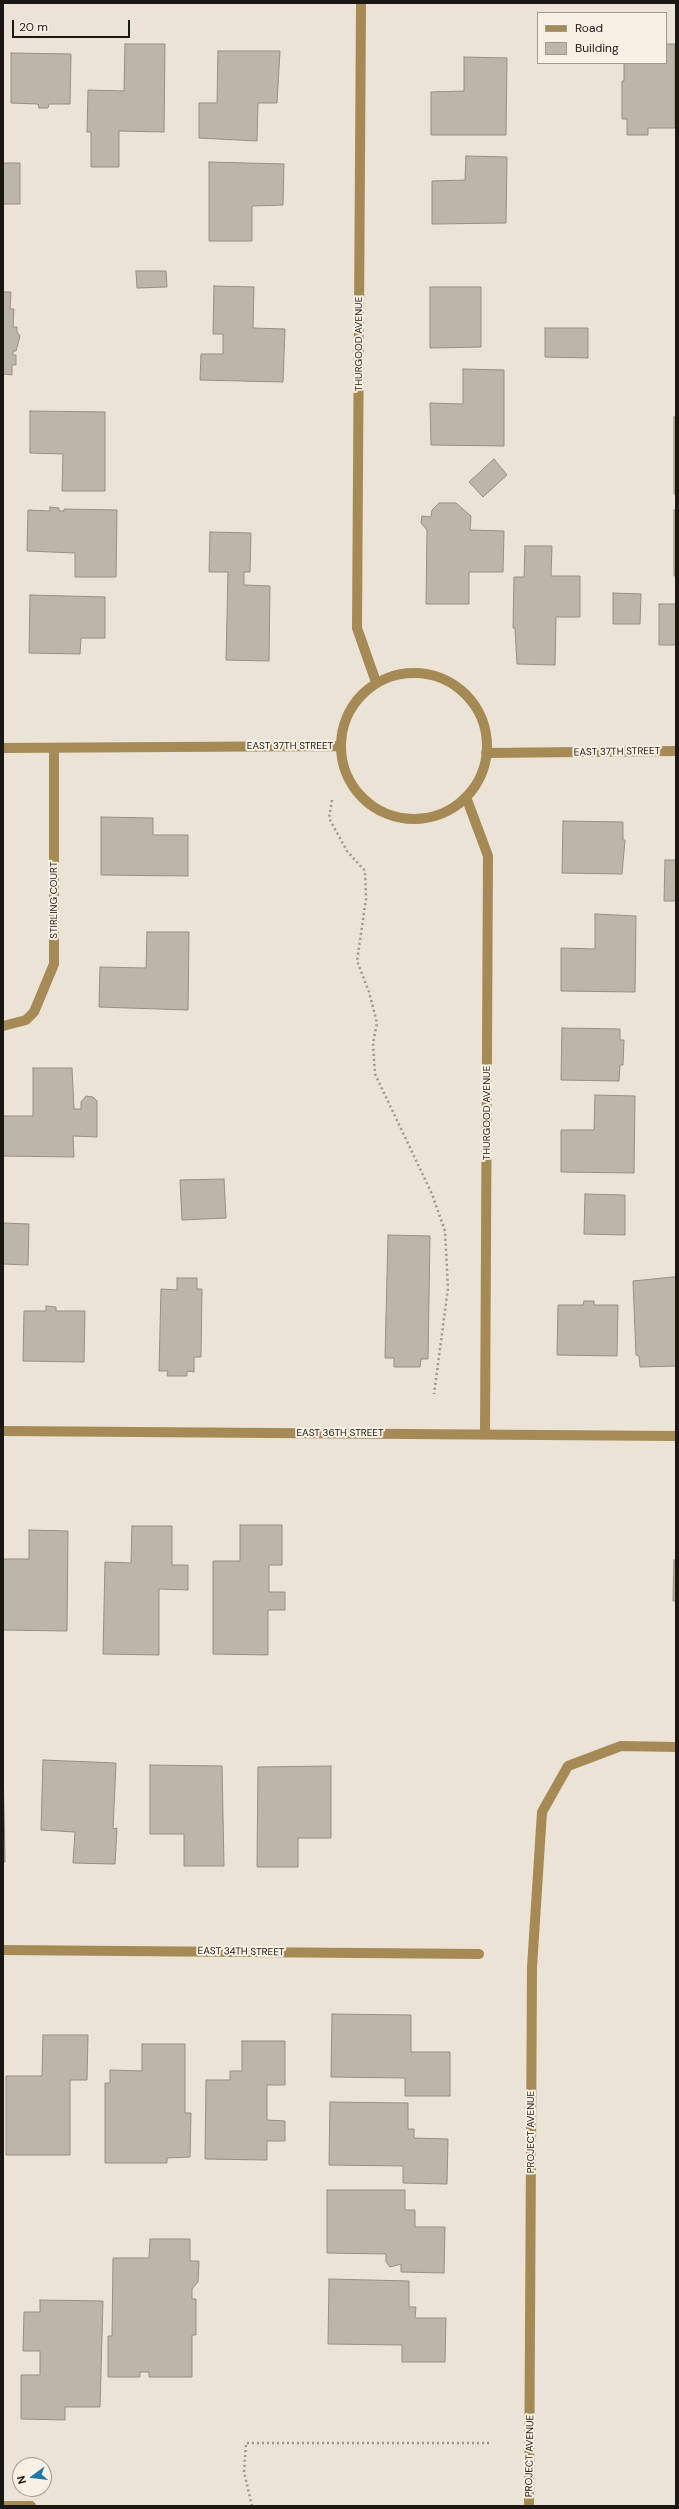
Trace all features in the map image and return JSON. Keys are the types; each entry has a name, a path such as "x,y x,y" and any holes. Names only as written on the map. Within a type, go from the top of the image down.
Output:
{"street":[{"name":"THURGOOD AVENUE","path":"361,3 357,628 376,682"},
{"name":"EAST 37TH STREET","path":"3,748 340,746 348,710 362,693 376,682 395,674 414,672 433,674 451,681 478,709 484,726 486,753 676,751"},
{"path":"340,746 343,764 351,783 377,811 394,818 413,820 433,816 451,810 466,797 477,783 486,753"},
{"name":"STIRLING COURT","path":"3,1026 26,1020 34,1012 54,964 54,748"},
{"name":"THURGOOD AVENUE","path":"466,797 488,856 485,1433"},
{"name":"EAST 36TH STREET","path":"3,1431 485,1433 676,1436"},
{"name":"PROJECT AVENUE","path":"529,2506 532,1966 542,1812 568,1766 621,1746 676,1747"},
{"name":"EAST 34TH STREET","path":"3,1950 479,1954"},
{"path":"3,2506 31,2506"}],"path":[{"path":"332,800 329,818 348,851 365,871 366,899 356,961 369,992 377,1023 373,1043 374,1074 432,1194 445,1231 448,1288 434,1394"},
{"path":"252,2506 244,2472 246,2443 490,2443"}],"building":[{"path":"125,44 165,44 164,132 119,131 119,167 91,167 91,132 87,132 88,90 124,91"},
{"path":"667,44 675,44 675,128 648,128 648,135 627,135 627,119 622,119 622,81 624,81 624,64 667,64"},
{"path":"218,51 280,51 277,103 258,103 257,141 199,138 199,103 217,103"},
{"path":"11,53 71,54 70,104 49,104 48,108 39,108 38,104 11,103"},
{"path":"464,57 507,58 506,135 431,135 431,92 464,91"},
{"path":"466,156 507,157 506,223 432,224 432,181 465,180"},
{"path":"209,162 284,164 283,205 252,206 252,241 209,241"},
{"path":"3,163 20,163 20,204 3,204"},
{"path":"136,271 166,271 167,287 137,288"},
{"path":"214,286 254,287 253,328 285,329 283,382 200,380 201,354 223,354 223,334 213,334"},
{"path":"430,287 481,287 481,347 430,348"},
{"path":"3,292 11,292 10,309 14,309 13,327 17,327 17,332 20,336 16,351 13,351 13,355 16,355 16,365 12,365 12,375 3,374"},
{"path":"545,328 588,328 588,358 545,357"},
{"path":"463,369 504,370 504,446 431,445 430,403 463,404"},
{"path":"30,411 105,412 105,491 62,491 63,454 30,453"},
{"path":"674,417 676,417 676,494 674,494"},
{"path":"494,459 507,475 483,497 469,482"},
{"path":"439,503 456,503 471,516 470,530 504,531 503,572 469,572 469,604 426,604 427,530 421,523 422,516 431,517 432,510"},
{"path":"50,507 59,508 59,511 64,511 64,509 117,510 116,577 75,577 75,553 27,551 28,510 50,511"},
{"path":"674,510 676,510 676,576 674,576"},
{"path":"210,532 251,533 250,572 244,572 244,585 270,586 269,661 226,660 228,572 209,572"},
{"path":"525,546 552,546 551,576 580,576 580,617 556,617 555,665 517,664 515,628 513,628 514,577 524,577"},
{"path":"613,593 641,594 640,624 613,624"},
{"path":"30,595 105,597 105,638 81,638 80,654 29,653"},
{"path":"659,604 676,604 676,645 659,645"},
{"path":"101,817 153,818 153,835 188,835 188,876 101,875"},
{"path":"563,821 623,822 623,840 625,840 622,874 562,873"},
{"path":"665,860 676,860 676,901 664,901"},
{"path":"595,914 636,916 635,992 561,991 561,948 595,949"},
{"path":"147,932 189,932 188,1010 99,1007 100,967 146,968"},
{"path":"562,1028 620,1029 620,1040 624,1040 623,1065 620,1065 619,1081 561,1080"},
{"path":"33,1068 72,1068 74,1109 81,1109 81,1102 86,1096 93,1097 97,1101 97,1137 73,1136 74,1157 3,1156 3,1116 33,1116"},
{"path":"595,1095 635,1096 634,1173 561,1172 561,1130 594,1130"},
{"path":"224,1179 226,1218 182,1220 180,1180"},
{"path":"585,1194 625,1195 625,1235 584,1234"},
{"path":"3,1223 29,1224 28,1265 3,1264"},
{"path":"388,1235 430,1236 428,1359 421,1359 420,1367 394,1367 394,1358 385,1358"},
{"path":"676,1277 676,1366 640,1367 639,1356 636,1355 633,1281"},
{"path":"177,1278 197,1278 197,1289 202,1289 201,1357 194,1357 194,1372 187,1371 187,1376 167,1376 168,1371 159,1371 161,1289 177,1290"},
{"path":"584,1301 594,1301 594,1305 618,1305 617,1356 557,1355 558,1305 583,1305"},
{"path":"46,1306 56,1307 56,1311 85,1311 84,1362 23,1361 24,1311 46,1311"},
{"path":"240,1525 282,1525 282,1565 269,1565 269,1592 285,1592 285,1610 268,1610 268,1655 213,1654 213,1561 240,1561"},
{"path":"132,1526 172,1526 172,1565 188,1565 188,1590 159,1589 159,1655 103,1654 105,1562 131,1563"},
{"path":"29,1530 68,1531 67,1631 3,1630 3,1559 29,1559"},
{"path":"674,1560 676,1560 676,1601 673,1601"},
{"path":"43,1760 116,1763 113,1829 117,1828 115,1864 73,1863 75,1832 41,1830"},
{"path":"3,1761 5,1862 3,1862"},
{"path":"150,1765 222,1766 224,1866 184,1866 184,1834 150,1834"},
{"path":"331,1766 331,1838 298,1838 298,1867 257,1867 258,1767"},
{"path":"332,2014 411,2015 411,2052 450,2052 450,2096 405,2096 405,2078 331,2077"},
{"path":"43,2035 88,2035 87,2080 70,2080 70,2155 6,2155 6,2076 42,2076"},
{"path":"242,2041 285,2041 285,2085 267,2085 267,2120 285,2121 285,2141 267,2141 267,2160 205,2159 206,2080 230,2080 230,2071 242,2071"},
{"path":"142,2044 185,2044 185,2113 191,2113 190,2157 167,2158 167,2163 105,2163 105,2083 110,2083 110,2070 142,2071"},
{"path":"330,2102 408,2103 408,2129 414,2129 414,2138 448,2139 447,2184 403,2183 403,2166 329,2165"},
{"path":"327,2190 405,2190 405,2210 415,2210 415,2227 445,2227 444,2273 401,2272 401,2264 390,2267 386,2262 386,2254 327,2253"},
{"path":"150,2239 190,2239 190,2261 199,2261 198,2282 192,2289 192,2299 196,2299 196,2335 192,2335 192,2377 149,2377 149,2372 140,2372 140,2377 108,2377 108,2336 112,2336 113,2258 149,2258"},
{"path":"329,2279 409,2281 409,2307 416,2307 415,2318 446,2318 445,2362 402,2362 402,2345 328,2344"},
{"path":"40,2300 103,2301 100,2407 65,2407 65,2420 21,2419 21,2375 40,2375 40,2351 23,2351 24,2312 40,2312"}]}
